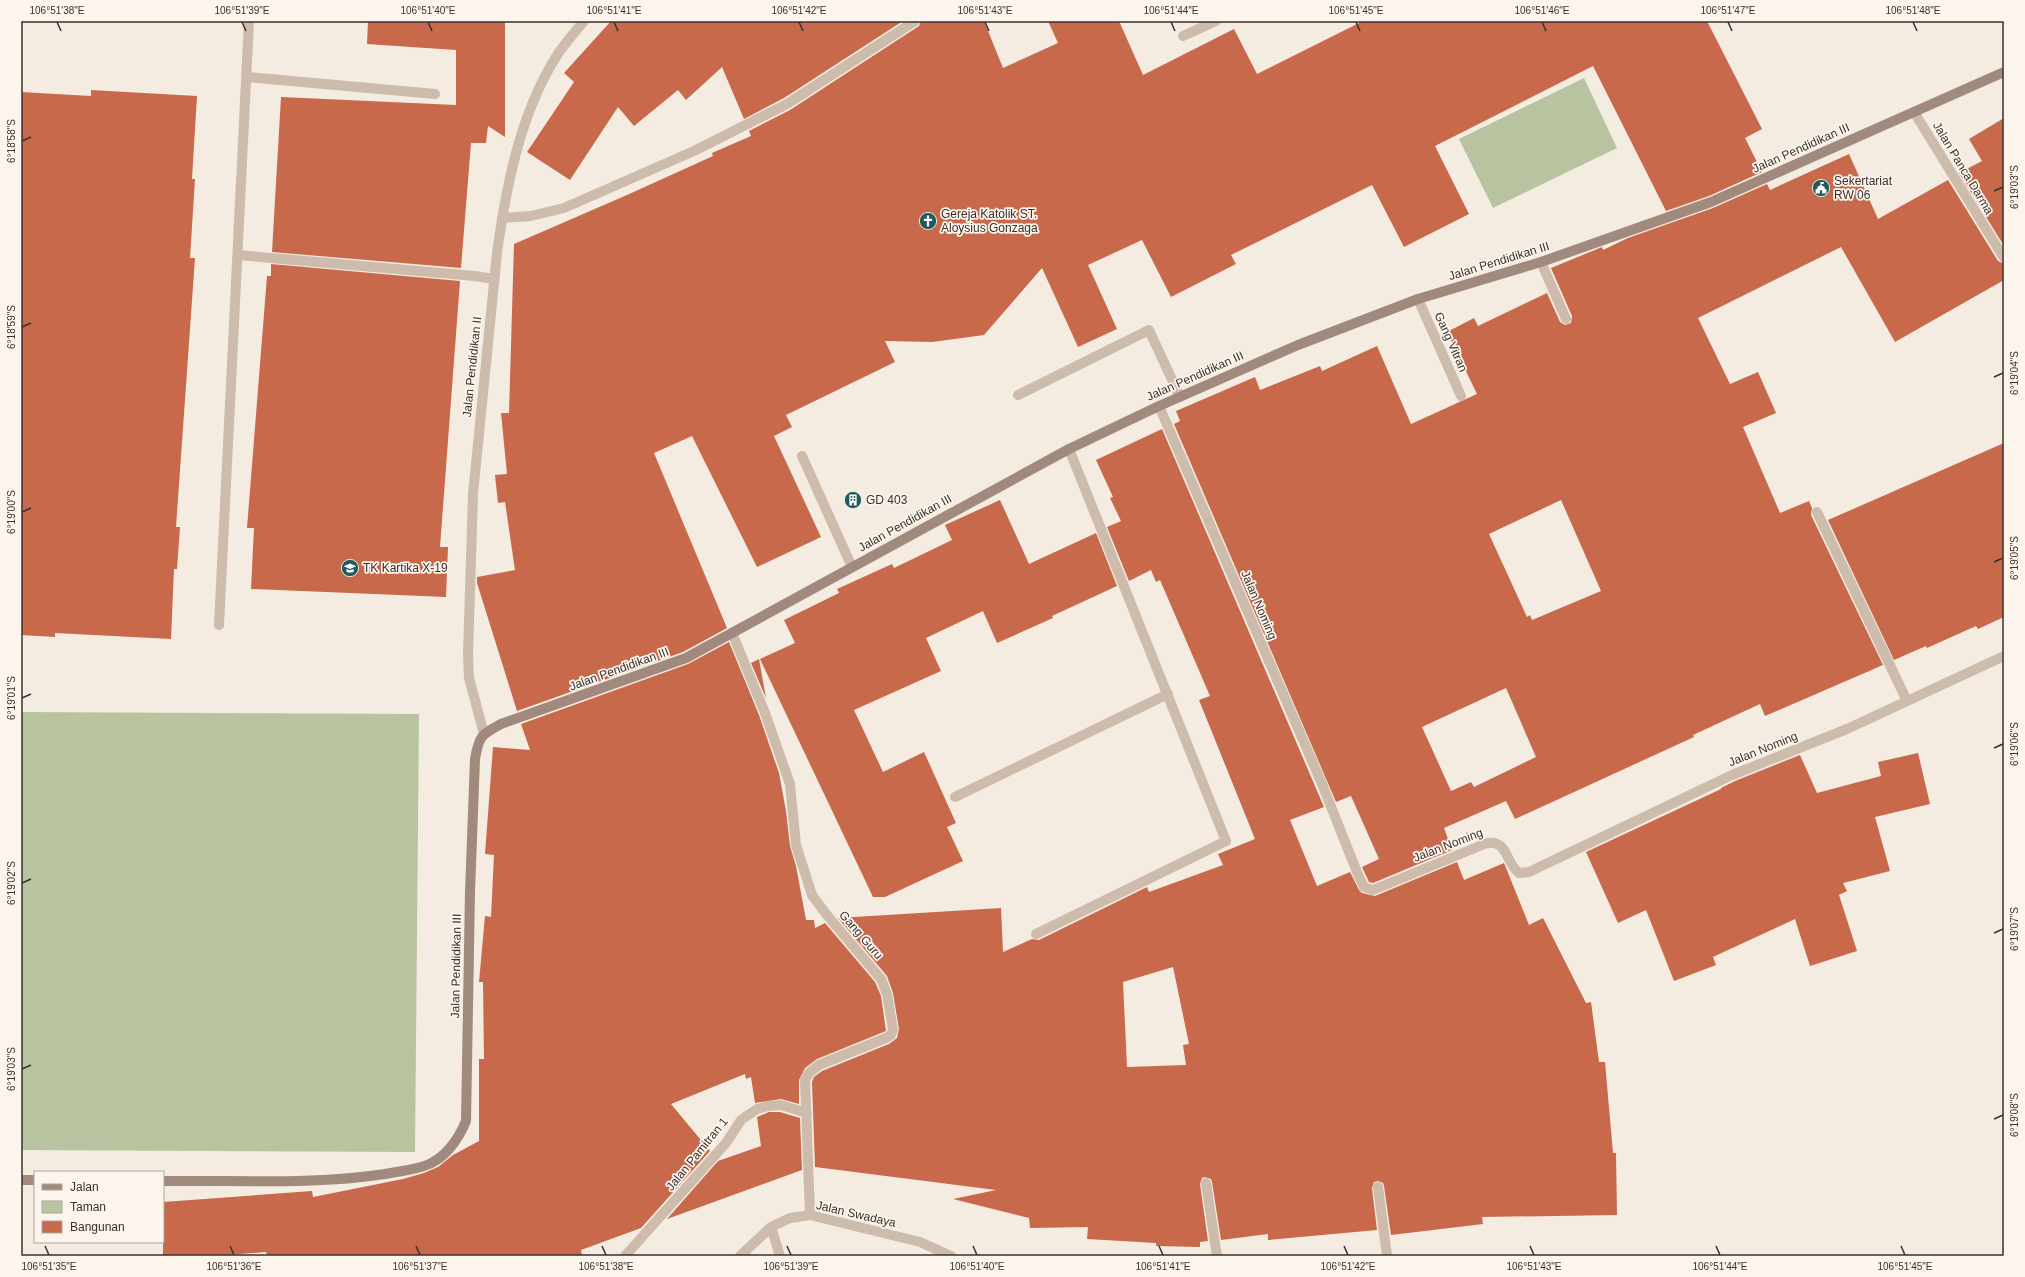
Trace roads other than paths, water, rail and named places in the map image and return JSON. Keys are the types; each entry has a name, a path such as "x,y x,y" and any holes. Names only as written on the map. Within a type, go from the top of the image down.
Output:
{"street":[{"path":"219,625 249,21"},
{"name":"Jalan Pendidikan II","path":"484,734 468,678 473,494 494,279 502,218 511,175 529,112 556,56 584,21"},
{"path":"502,218 531,216 564,208 687,154 787,104 915,21"},
{"path":"1183,36 1216,21"},
{"name":"Jalan Pendidikan III","path":"164,1180 335,1180 370,1176 427,1165 443,1155 459,1138 466,1120 470,892 475,759 478,744 484,734 501,724 686,658 1069,449 1159,406 1298,345 1418,299 1542,262 1711,202 2004,72"},
{"path":"247,77 435,94"},
{"name":"Jalan Panca Darma","path":"1914,112 2004,258"},
{"path":"238,255 475,276 494,279"},
{"path":"1542,262 1566,319"},
{"name":"Gang Vitran","path":"1418,299 1461,396"},
{"path":"1018,395 1149,330 1180,397"},
{"name":"Jalan Noming","path":"1159,406 1322,784 1359,877 1364,887 1373,890 1487,843 1495,842 1501,845 1512,868 1519,873 1529,872 1732,775 1847,729 2004,656"},
{"path":"1036,934 1226,841 1069,449"},
{"path":"802,456 852,567"},
{"path":"1817,512 1907,701"},
{"name":"Gang Guru","path":"732,633 766,713 790,784 796,845 812,895 826,914 881,979 887,994 893,1030 891,1035 886,1038 813,1068 805,1080 810,1215"},
{"path":"955,797 1168,694"},
{"name":"Jalan Pamitran 1","path":"625,1256 721,1149 741,1120 757,1109 768,1106 781,1105 807,1113"},
{"path":"21,1180 34,1180"},
{"path":"1206,1183 1217,1256"},
{"path":"1378,1187 1387,1256"},
{"name":"Jalan Swadaya","path":"740,1256 771,1227 790,1218 810,1215 920,1242 951,1256"},
{"path":"771,1227 780,1256"}],"place":[{"name":"Sekertariat RW 06","path":"1821,188"},
{"name":"Gereja Katolik ST. Aloysius Gonzaga","path":"928,221"},
{"name":"GD 403","path":"853,500"},
{"name":"TK Kartika X-19","path":"350,568"}]}
